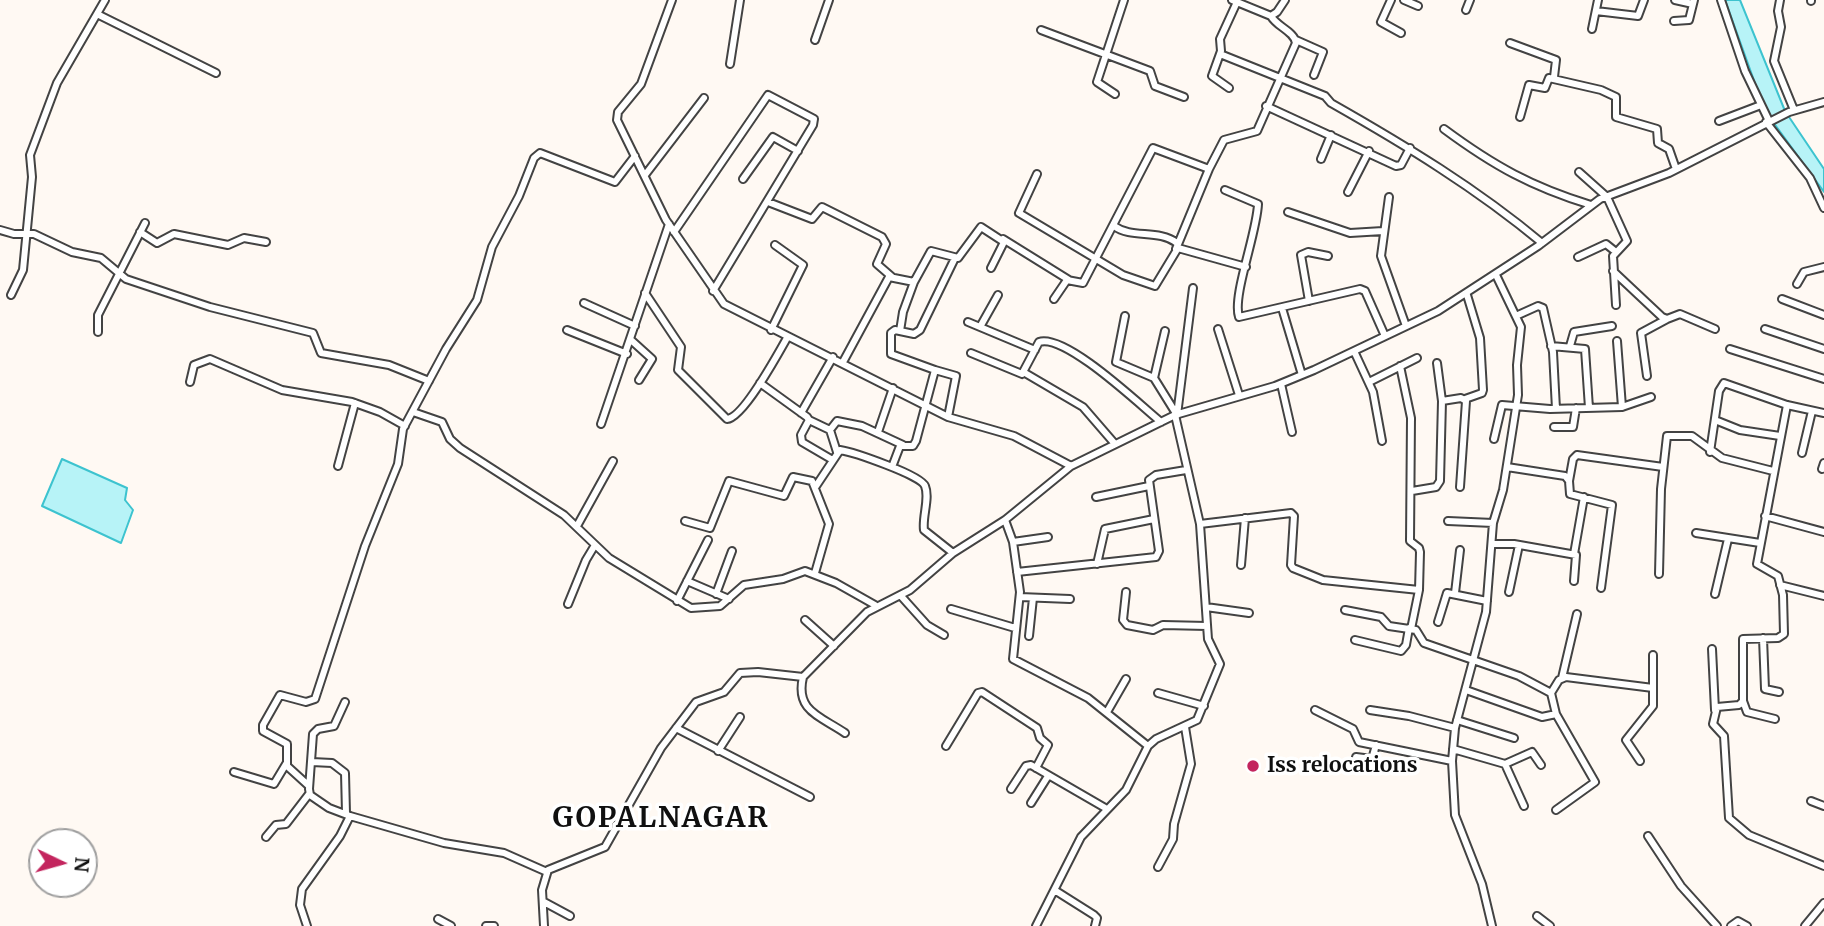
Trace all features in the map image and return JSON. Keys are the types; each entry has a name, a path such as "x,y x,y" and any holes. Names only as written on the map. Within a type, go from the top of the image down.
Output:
{"street":[{"path":"11,295 23,270 32,173 30,155 57,83 105,0"},
{"path":"672,0 641,84 617,115 669,224 713,292 724,304 771,330 833,357 948,417 1014,436 1071,466"},
{"path":"730,64 740,0"},
{"path":"815,40 829,0"},
{"path":"1115,94 1097,85 1125,0"},
{"path":"1271,16 1285,0"},
{"path":"1391,0 1381,22 1401,33"},
{"path":"1404,0 1418,6"},
{"path":"1466,10 1470,0"},
{"path":"1592,29 1598,0"},
{"path":"1596,11 1638,16 1644,0"},
{"path":"1674,21 1688,22 1694,2 1675,0"},
{"path":"1721,0 1745,71 1761,105 1818,190 1824,208"},
{"path":"1780,0 1780,27 1774,61 1791,111"},
{"path":"1230,88 1212,76 1220,54 1220,39 1235,1 1271,16 1277,25 1296,40 1323,52 1314,75"},
{"path":"97,14 216,73"},
{"path":"1041,30 1150,71 1155,86 1184,97"},
{"path":"1037,174 1019,212 1095,260 1123,275 1156,286 1177,246 1224,140 1255,133 1296,40"},
{"path":"1510,43 1556,60 1554,77"},
{"path":"1220,54 1325,96 1331,103 1410,148 1503,209 1542,243"},
{"path":"1520,117 1529,85 1545,88 1549,78 1554,77 1614,96 1616,117 1657,128 1658,143 1669,149 1676,169"},
{"path":"674,232 768,95 814,119 798,151 713,292"},
{"path":"645,174 704,98"},
{"path":"845,733 804,704 800,694 803,677 875,605 901,596 953,554 1005,520 1071,466 1176,415 1281,384 1406,326 1467,295 1591,205 1676,169 1770,120 1824,102"},
{"path":"1719,121 1761,105"},
{"path":"1266,106 1398,166 1410,148"},
{"path":"1444,130 1490,163 1542,188 1591,205"},
{"path":"1321,159 1332,135"},
{"path":"743,179 773,137 798,151"},
{"path":"900,331 903,312 914,282 931,251 955,258 961,257 981,227 1078,285 1083,283 1153,148 1209,169"},
{"path":"1348,192 1369,152"},
{"path":"234,772 274,784 286,764 287,744 263,731 263,725 280,695 310,703 315,699 365,546 398,464 405,426 417,414 429,381 477,299 492,247 516,204 534,158 542,154 615,182 635,156"},
{"path":"1579,172 1607,197 1627,241 1613,256 1616,305"},
{"path":"1225,190 1258,204 1257,225 1238,301 1239,317 1363,289 1385,336"},
{"path":"1389,197 1381,259 1406,326"},
{"path":"768,202 812,219 822,207 882,237 886,244 877,264 892,277 914,282"},
{"path":"1288,212 1350,233 1383,231"},
{"path":"98,332 98,315 117,273 145,223"},
{"path":"601,424 669,224"},
{"path":"1114,226 1125,234 1138,233 1246,267"},
{"path":"0,230 26,233 72,252 101,258 126,279 210,307 313,333 321,353 389,365 429,381"},
{"path":"140,232 157,243 174,234 228,244 244,238 265,242"},
{"path":"991,268 1003,239"},
{"path":"1578,257 1608,243 1616,252"},
{"path":"771,330 803,265 775,245"},
{"path":"1309,301 1301,255 1308,252 1328,256"},
{"path":"948,417 956,376 891,354 891,333 900,331 914,334 920,330 955,258"},
{"path":"1797,284 1802,273 1824,268"},
{"path":"1613,271 1667,319"},
{"path":"1492,926 1482,884 1455,815 1452,761 1455,728 1475,660 1487,601 1493,523 1507,467 1517,404 1518,350 1523,336 1518,314 1496,275"},
{"path":"843,362 884,283 892,277"},
{"path":"1055,299 1069,280"},
{"path":"1036,926 1056,891 1080,837 1129,785 1148,746 1156,738 1197,720 1220,664 1216,652 1209,644 1200,524 1176,415 1193,288"},
{"path":"645,293 681,347 678,370 723,417 730,420 760,383 787,338"},
{"path":"980,327 998,295"},
{"path":"1442,401 1465,399 1482,393 1483,390 1480,338 1467,295"},
{"path":"1782,299 1824,315"},
{"path":"584,303 635,326"},
{"path":"1518,314 1541,306 1551,346 1556,409"},
{"path":"1282,308 1302,375"},
{"path":"1647,376 1641,333 1680,314 1715,329"},
{"path":"1125,316 1116,362 1154,378 1176,415"},
{"path":"968,322 1035,350"},
{"path":"1570,346 1574,332 1612,326"},
{"path":"1218,329 1239,395"},
{"path":"1765,329 1824,349"},
{"path":"567,330 627,354"},
{"path":"1154,378 1165,331"},
{"path":"631,340 652,359 639,380"},
{"path":"1025,373 1040,342 1048,341 1096,364 1110,380 1161,422"},
{"path":"1618,341 1622,407"},
{"path":"1551,346 1586,349 1589,408"},
{"path":"1730,349 1824,379"},
{"path":"1353,351 1368,382 1382,441"},
{"path":"971,352 1025,373 1083,407 1115,444"},
{"path":"801,413 833,357"},
{"path":"1368,382 1417,358"},
{"path":"190,382 194,365 210,359 282,390 355,403 405,426"},
{"path":"1412,491 1439,484 1442,401 1437,363"},
{"path":"1355,640 1401,651 1406,645 1419,590 1419,548 1409,541 1412,491 1411,418 1400,366"},
{"path":"830,430 840,421 878,432 903,445 914,444 935,370"},
{"path":"760,383 809,420 830,430 837,452"},
{"path":"1710,452 1719,391 1724,383 1787,405 1824,414"},
{"path":"1281,384 1292,432"},
{"path":"878,432 893,388"},
{"path":"1494,439 1500,406 1517,404 1556,409 1622,407 1651,397"},
{"path":"1460,487 1465,399"},
{"path":"338,466 355,403"},
{"path":"1775,719 1747,712 1743,701 1743,639 1778,638 1784,634 1777,574 1758,566 1760,543 1787,405"},
{"path":"1554,427 1573,427 1576,408"},
{"path":"1802,453 1812,411"},
{"path":"417,414 442,422 450,439 460,448 565,514 577,526 592,549 691,608 720,606 748,583 783,579 805,571 814,573 875,605"},
{"path":"809,420 802,435 802,442 831,459"},
{"path":"1715,420 1740,430 1780,436"},
{"path":"1659,574 1666,438 1671,435 1692,436 1710,452 1728,460 1773,471"},
{"path":"892,467 903,445"},
{"path":"816,486 837,452 846,451 892,467 924,483 924,530 953,554"},
{"path":"1601,587 1612,505 1570,494 1569,481 1573,460 1577,455 1663,467"},
{"path":"577,526 613,461"},
{"path":"1507,467 1564,476 1569,481"},
{"path":"1017,572 1156,557 1159,551 1149,480 1156,475 1186,470"},
{"path":"685,521 710,528 729,481 781,496 786,495 793,477 812,481 829,524 814,573"},
{"path":"1096,497 1149,486"},
{"path":"1574,581 1574,554 1584,497"},
{"path":"1200,524 1293,514 1291,565 1318,579 1419,590"},
{"path":"1765,516 1824,532"},
{"path":"1241,565 1245,518"},
{"path":"1097,564 1105,529 1154,519"},
{"path":"1005,520 1013,542 1020,597 1013,659 1055,679 1107,712 1148,746"},
{"path":"1448,521 1493,523"},
{"path":"1696,533 1760,543"},
{"path":"1013,542 1048,537"},
{"path":"1715,594 1728,539"},
{"path":"677,601 708,540"},
{"path":"1492,544 1519,545 1574,554"},
{"path":"1509,592 1519,545"},
{"path":"568,604 592,549"},
{"path":"1455,593 1460,550"},
{"path":"716,594 732,551"},
{"path":"687,581 729,599"},
{"path":"1780,585 1824,596"},
{"path":"1126,592 1123,620 1127,625 1153,630 1163,625 1207,626"},
{"path":"1438,622 1447,593 1487,601"},
{"path":"901,596 928,625 944,635"},
{"path":"1020,597 1070,599"},
{"path":"1029,635 1033,598"},
{"path":"1206,607 1249,613"},
{"path":"951,610 1016,628"},
{"path":"1345,610 1381,617 1387,625 1418,632 1424,643 1536,683 1550,693 1556,714 1595,782 1556,810"},
{"path":"1550,693 1562,678 1577,614"},
{"path":"804,620 834,646"},
{"path":"1763,638 1765,689 1779,692"},
{"path":"1712,649 1715,710 1713,724 1724,736 1727,816 1749,835 1824,866"},
{"path":"1640,761 1626,740 1653,706 1653,655"},
{"path":"544,926 542,890 547,872 553,867 605,847 661,748 696,702 724,692 740,673 803,677"},
{"path":"1562,678 1653,688"},
{"path":"1107,712 1126,679"},
{"path":"1466,690 1542,717 1556,714"},
{"path":"946,746 978,693 982,692 1037,727 1040,738 1048,745 1036,768"},
{"path":"1158,692 1204,706"},
{"path":"1715,710 1717,707 1739,705 1743,701"},
{"path":"266,837 276,825 286,824 309,790 315,730 334,726 345,702"},
{"path":"1315,710 1353,729 1357,741 1452,761"},
{"path":"1370,710 1409,716 1455,728"},
{"path":"718,751 740,717"},
{"path":"1457,720 1514,738"},
{"path":"1158,867 1173,839 1174,824 1191,764 1185,727"},
{"path":"676,728 810,797"},
{"path":"1356,757 1373,759 1376,745"},
{"path":"1453,749 1505,764 1532,752 1541,765"},
{"path":"307,926 300,905 302,889 340,836 348,814 345,773 332,763 312,762"},
{"path":"286,764 329,808 433,840 504,853 547,872"},
{"path":"1505,764 1524,806"},
{"path":"1011,789 1026,766 1036,768 1107,809"},
{"path":"1031,803 1048,776"},
{"path":"1811,801 1824,806"},
{"path":"1648,836 1681,887 1717,926"},
{"path":"1056,891 1094,915 1097,918 1095,926"},
{"path":"544,902 570,916"},
{"path":"1804,926 1824,903"},
{"path":"1537,916 1550,926"},
{"path":"438,919 451,926"},
{"path":"1731,926 1738,921 1747,926"},
{"path":"486,926 494,926"}],"water":[{"path":"1725,0 1740,0 1785,111 1824,169 1824,192 1765,111"},
{"path":"62,459 127,488 125,500 133,510 121,543 42,506"}],"place":[{"name":"Iss relocations","path":"1253,766"}],"district":[{"name":"GOPALNAGAR","path":"661,819"}]}
